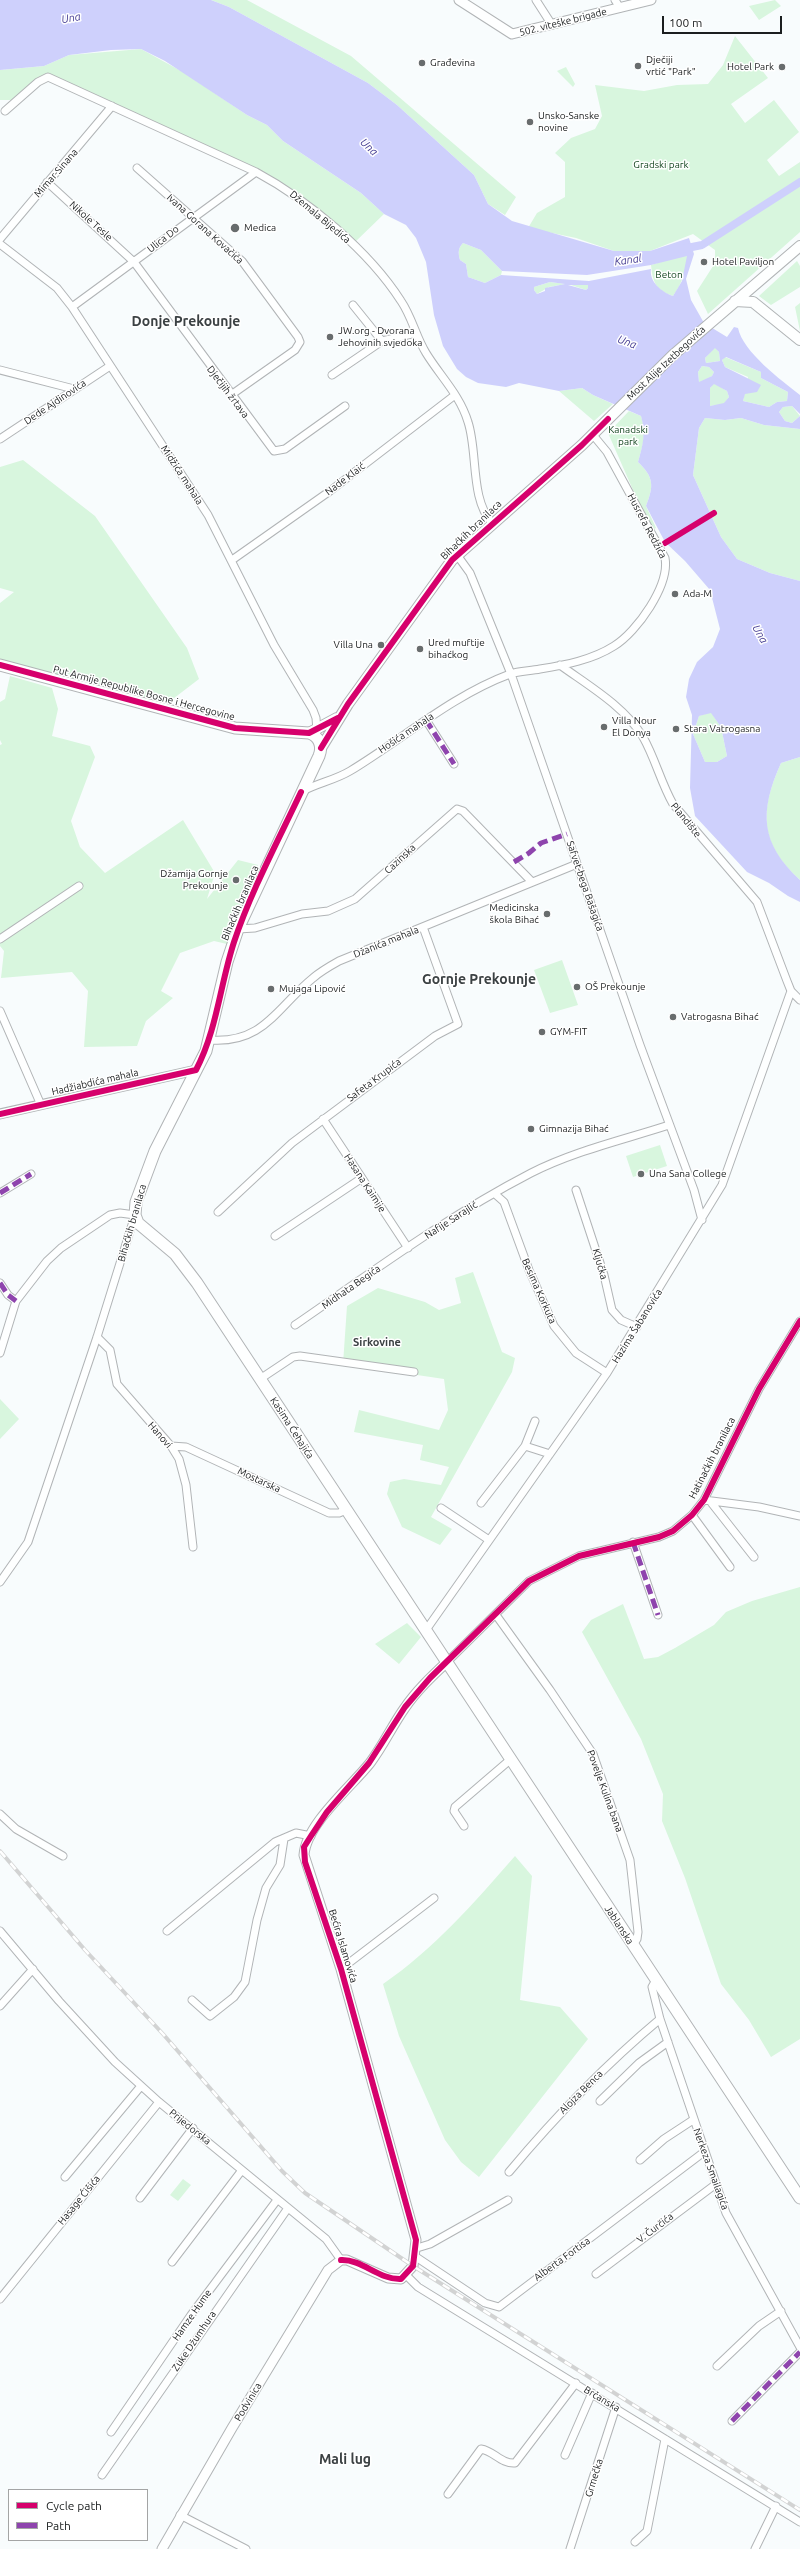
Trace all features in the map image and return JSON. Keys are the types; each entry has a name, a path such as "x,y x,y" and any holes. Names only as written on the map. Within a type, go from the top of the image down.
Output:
{"main road":[{"name":"Most Alije Izetbegovića","path":"608,419 673,355 800,246"},
{"path":"751,288 753,302"},
{"path":"735,301 753,302 800,340"},
{"name":"Bihaćkih branilaca","path":"135,1215 136,1202 155,1151 210,1040 228,962 238,929 321,748 342,715 445,568 492,523 593,435 608,419"},
{"name":"Put Armije Republike Bosne i Hercegovine","path":"0,665 235,728 314,733"},
{"name":"Bihaćkih branilaca","path":"314,733 342,715"},
{"path":"314,733 321,748"},
{"name":"Kasima Ćehajića","path":"135,1215 145,1230 175,1254 186,1267 440,1650"},
{"name":"Jablanska","path":"440,1650 800,2198"}],"street":[{"name":"502. viteške brigade","path":"459,0 512,34 552,25 617,4 651,0"},
{"path":"536,0 552,25"},
{"name":"Džemala Bijedića","path":"5,111 38,82 48,77 256,172 287,190 307,205 379,270 402,302 425,352 455,395 469,423 481,507 492,523"},
{"name":"Mimar-Sinana","path":"0,239 112,106"},
{"name":"Ivana Gorana Kovačića","path":"137,168 242,261 300,342 295,350 231,395"},
{"name":"Ulica Do","path":"72,307 192,217 256,172"},
{"name":"Nikole Tesle","path":"48,182 134,262"},
{"name":"Midžića mahala","path":"0,244 57,288 72,307 188,481 232,560 274,645 313,710 316,718 314,733"},
{"name":"Dječijih žrtava","path":"134,262 268,446 278,451 285,449 345,406"},
{"path":"353,305 382,341"},
{"path":"332,375 382,341 416,333"},
{"name":"Dede Ajdinovića","path":"0,440 110,366"},
{"path":"0,370 74,389"},
{"name":"Nade Klaić","path":"232,560 324,496 455,395"},
{"name":"Husrefa Redžića","path":"511,674 560,665 603,652 625,637 647,609 662,584 666,572 665,558 656,538 607,452 593,435"},
{"name":"Safvet-bega Bašagića","path":"457,555 470,573 511,674 668,1126 694,1190 702,1220"},
{"name":"Plandište","path":"560,665 622,711 643,737 662,786 673,804 756,902 791,991"},
{"name":"Hošića mahala","path":"301,792 350,770 453,702 511,674"},
{"path":"426,720 454,764"},
{"name":"Cazinska","path":"238,929 255,928 302,914 328,911 355,899 457,809 463,811 532,882"},
{"name":"Džanića mahala","path":"210,1040 236,1039 251,1034 264,1026 313,978 339,961 577,864"},
{"path":"0,939 79,886"},
{"name":"Safeta Krupića","path":"218,1212 292,1143 435,1036 458,1024 423,927"},
{"path":"791,991 800,1000"},
{"name":"Hazima Šabanovića","path":"426,1630 607,1373 702,1220 722,1185 791,991"},
{"path":"0,1011 41,1105"},
{"name":"Hadžiabdića mahala","path":"0,1114 196,1070"},
{"name":"Hasana Kaimije","path":"323,1119 408,1248"},
{"name":"Nafije Sarajlić","path":"408,1248 469,1207 532,1173 573,1155 668,1126"},
{"path":"0,1193 31,1174"},
{"path":"274,1236 362,1178"},
{"name":"Ključka","path":"576,1190 604,1275 612,1310 621,1320 637,1326"},
{"name":"Besima Korkuta","path":"495,1194 504,1202 529,1270 554,1326 576,1353 607,1373"},
{"path":"0,1353 16,1301 47,1261 61,1248 110,1215 120,1213 135,1215"},
{"name":"Bihaćkih branilaca","path":"0,1582 28,1542 97,1337 135,1215"},
{"name":"Midhata Begića","path":"295,1325 408,1248"},
{"path":"0,1283 8,1295 16,1301"},
{"name":"Hatinačkih branilaca","path":"447,1662 529,1582 546,1571 579,1556 659,1537 673,1531 692,1515 707,1500 759,1389 800,1321"},
{"name":"Hanovi","path":"97,1337 110,1350 118,1384 171,1446 179,1459 186,1485 193,1547"},
{"path":"260,1379 293,1357 300,1356 414,1372"},
{"path":"481,1503 525,1446 535,1421"},
{"name":"Mostarska","path":"171,1446 186,1447 329,1513 339,1513 346,1510"},
{"path":"525,1446 550,1454"},
{"path":"707,1500 759,1506 800,1516"},
{"path":"707,1500 754,1556"},
{"path":"441,1508 489,1540"},
{"path":"692,1515 730,1567"},
{"path":"633,1542 658,1615"},
{"name":"Povelje Kulina bana","path":"496,1615 550,1690 593,1754 630,1860 638,1932 637,1939 633,1945"},
{"name":"Bećira Islamovića","path":"406,2276 416,2257 417,2248 341,1969 304,1855 304,1847 327,1812 369,1763 405,1707 430,1678 447,1662"},
{"path":"464,1826 454,1811 455,1807 511,1758"},
{"path":"0,1814 16,1829 63,1856"},
{"path":"167,1931 275,1842 296,1833 311,1836"},
{"path":"192,2000 210,2016 242,1989 257,1920 266,1888 280,1865 284,1839"},
{"path":"341,1969 434,1898"},
{"name":"Prijedorska","path":"0,1932 94,2040 140,2086 193,2128 276,2200 326,2239 341,2260"},
{"path":"0,2006 33,1969"},
{"name":"Nerkeza Smailagića","path":"656,1980 652,1987 660,2019 693,2120 726,2213 800,2347"},
{"name":"Alojza Benca","path":"509,2172 565,2108 627,2046 660,2019"},
{"path":"600,2101 639,2063 668,2042"},
{"path":"65,2177 140,2086"},
{"name":"Hasage Ćišića","path":"0,2299 159,2102"},
{"path":"640,2160 664,2139 693,2120"},
{"path":"140,2198 193,2128"},
{"name":"Alberta Fortisa","path":"416,2257 485,2303 499,2307 704,2152"},
{"path":"172,2262 242,2170"},
{"name":"V. Čurčića","path":"596,2274 716,2184"},
{"name":"Hamze Hume","path":"111,2432 191,2316 276,2200"},
{"path":"417,2248 430,2244 508,2200"},
{"name":"Zuke Džumhura","path":"102,2475 288,2208"},
{"path":"341,2260 347,2260 395,2279 406,2276"},
{"name":"Podvinica","path":"162,2549 180,2515 321,2279 341,2260"},
{"name":"Brčanska","path":"406,2276 418,2287 616,2407 800,2522"},
{"path":"717,2366 759,2326 781,2311"},
{"path":"732,2421 800,2352"},
{"path":"448,2494 481,2449 486,2450 501,2460 515,2462 576,2383"},
{"path":"565,2455 592,2393"},
{"name":"Grmečka","path":"570,2549 616,2407"},
{"path":"635,2542 647,2531 665,2439"},
{"path":"755,2549 776,2506"},
{"path":"180,2515 246,2549"}],"green space":[{"path":"211,0 247,0 351,56 516,197 505,215 488,204 474,175 397,105 368,83 229,7"},
{"path":"775,0 781,6 759,20 749,6"},
{"name":"Gradski park","path":"735,36 768,78 731,104 745,123 774,100 799,132 767,160 779,176 800,162 800,232 708,314 697,291 715,263 715,250 693,234 650,251 614,251 576,238 528,228 537,213 565,197 565,162 555,153 571,138 595,129 602,116 595,85 644,91 677,85 708,84 723,65"},
{"path":"141,49 183,72 247,115 267,125 283,141 361,193 384,214 353,244 287,190 48,77 20,100 0,100 0,70 44,66 69,55"},
{"path":"566,67 575,84 573,87 557,71"},
{"path":"463,243 481,250 502,271 501,275 485,283 468,277 466,264 460,260 459,255 459,249"},
{"name":"Beton","path":"687,254 685,271 676,292 673,296 667,294 656,285 651,265"},
{"path":"797,261 800,266 800,287 771,305 759,296"},
{"path":"550,282 566,284 549,287 537,294 534,290 534,287"},
{"path":"568,284 588,285 588,288 586,290"},
{"path":"800,303 800,331 795,307"},
{"path":"715,347 719,352 720,361 706,363 705,358"},
{"path":"725,357 761,372 761,378 788,392 787,401 777,402 769,407 743,401 748,377 725,367 722,360"},
{"path":"702,366 709,367 714,372 712,376 699,383 698,372"},
{"path":"714,383 727,391 729,397 724,404 710,406 710,388"},
{"path":"582,388 613,404 594,421 559,391"},
{"path":"792,406 800,416 792,423 785,421 779,412 783,407"},
{"name":"Kanadski park","path":"629,411 641,416 643,422 644,439 638,462 647,472 651,482 650,493 646,506 656,528 651,531 608,433"},
{"path":"705,418 725,420 741,418 764,425 800,429 800,581 770,573 737,559 721,537 693,475 699,428"},
{"path":"23,460 95,516 187,648 199,679 165,705 0,659 0,603 14,592 0,588 0,467"},
{"path":"10,676 52,688 58,709 52,736 90,746 95,757 71,821 80,847 105,873 183,820 215,873 207,899 238,860 258,865 227,944 214,941 180,953 161,991 173,998 146,1021 137,1046 84,1047 88,991 72,972 1,978 4,951 0,946 0,745 2,744 0,740 0,702 5,699"},
{"path":"711,712 721,727 727,756 717,762 705,762 693,734 699,716"},
{"path":"800,757 800,880 777,853 770,840 767,826 767,812 769,797 781,763"},
{"path":"562,960 578,1005 550,1013 534,970"},
{"path":"660,1145 667,1166 633,1177 626,1156"},
{"path":"473,1272 502,1352 515,1358 512,1372 431,1517 452,1529 440,1545 402,1527 387,1494 390,1482 404,1479 441,1485 449,1467 420,1460 423,1445 354,1432 359,1410 439,1430 448,1410 444,1379 343,1364 347,1306 378,1288 425,1302 439,1310 461,1303 455,1278"},
{"path":"0,1399 19,1419 0,1439"},
{"path":"800,1587 800,2039 771,2057 749,2020 721,1984 685,1878 662,1821 663,1794 641,1739 582,1632 591,1620 623,1604 644,1659 658,1657 714,1625 726,1612 752,1601"},
{"path":"407,1623 421,1637 399,1664 375,1644"},
{"path":"515,1856 532,1876 520,2000 560,2007 588,2039 479,2177 461,2162 445,2140 399,2036 383,1984 436,1941 469,1908"},
{"path":"183,2179 191,2185 178,2201 170,2195"}],"water":[{"name":"Una","path":"0,0 211,0 229,7 368,83 397,105 474,175 488,204 512,221 614,251 650,251 689,238 694,254 686,279 691,300 704,323 727,337 734,327 738,328 741,337 755,356 773,374 800,395 800,414 792,406 783,407 779,412 785,421 792,423 800,416 800,429 764,425 741,418 725,420 705,418 699,428 693,475 721,537 737,559 770,573 800,581 800,757 781,763 769,797 767,826 777,853 800,880 800,902 769,883 747,872 695,816 690,788 692,715 686,697 689,679 697,662 713,647 720,629 710,590 685,561 665,542 646,506 650,493 651,482 647,472 638,462 643,439 641,416 593,395 582,388 559,391 519,383 506,387 478,383 466,377 457,369 443,346 434,315 426,262 416,238 406,225 384,214 361,193 283,141 267,125 247,115 165,61 141,49 111,50 69,55 44,66 0,70","holes":["463,243 481,250 502,271 587,275 651,265 687,256 682,281 673,296 657,286 652,278 651,269 589,281 501,275 485,283 468,277 466,264 460,260 460,247","550,282 565,284 545,288 545,291 537,294 534,287","568,285 588,285 586,290","715,348 719,352 720,361 706,363 705,358","726,357 761,372 761,378 788,392 787,401 777,402 769,407 743,401 745,394 757,392 761,385 725,367 722,360","702,366 709,367 714,372 712,376 699,382 698,372","714,384 727,391 729,397 724,403 710,406 710,388","711,713 721,727 727,756 717,762 705,762 693,734 699,716"]}],"waterway":[{"name":"Kanal","path":"682,249 702,245 800,182"}],"railway":[{"path":"0,1851 85,1950 163,2034 282,2171 305,2193 413,2266 800,2510"}],"marked path":[{"path":"426,720 454,764"},
{"path":"514,862 529,853 541,843 567,834"},
{"path":"0,1193 31,1174"},
{"path":"0,1283 8,1295 16,1301"},
{"path":"633,1542 658,1615"},
{"path":"732,2421 800,2352"}],"cycle path":[{"path":"321,748 348,704 452,560 582,445 608,419"},
{"path":"665,543 714,513"},
{"path":"0,665 235,728 309,733 338,718"},
{"path":"0,1114 196,1070 214,1023 229,958 241,923 257,885 301,792"},
{"path":"341,2260 356,2263 385,2276 401,2279 413,2266 416,2240 341,1969 305,1862 304,1847 327,1812 369,1763 405,1707 430,1678 529,1581 579,1556 659,1537 673,1531 692,1515 704,1500 759,1389 800,1321"}],"place":[{"name":"Građevina","path":"422,63"},
{"name":"Dječiji vrtić \"Park\"","path":"638,66"},
{"name":"Hotel Park","path":"782,67"},
{"name":"Unsko-Sanske novine","path":"530,122"},
{"name":"Medica","path":"235,228"},
{"name":"Hotel Paviljon","path":"704,262"},
{"name":"JW.org - Dvorana Jehovinih svjedoka","path":"330,337"},
{"name":"Ada-M","path":"675,594"},
{"name":"Villa Una","path":"381,645"},
{"name":"Ured muftije bihaćkog","path":"420,649"},
{"name":"Villa Nour El Donya","path":"604,727"},
{"name":"Stara Vatrogasna","path":"676,729"},
{"name":"Džamija Gornje Prekounje","path":"236,880"},
{"name":"Medicinska škola Bihać","path":"547,914"},
{"name":"OŠ Prekounje","path":"577,987"},
{"name":"Mujaga Lipović","path":"271,989"},
{"name":"Vatrogasna Bihać","path":"673,1017"},
{"name":"GYM-FIT","path":"542,1032"},
{"name":"Gimnazija Bihać","path":"531,1129"},
{"name":"Una Sana College","path":"641,1174"}],"district":[{"name":"Donje Prekounje","path":"186,321"},
{"name":"Gornje Prekounje","path":"479,979"},
{"name":"Sirkovine","path":"377,1342"},
{"name":"Mali lug","path":"345,2459"}]}
